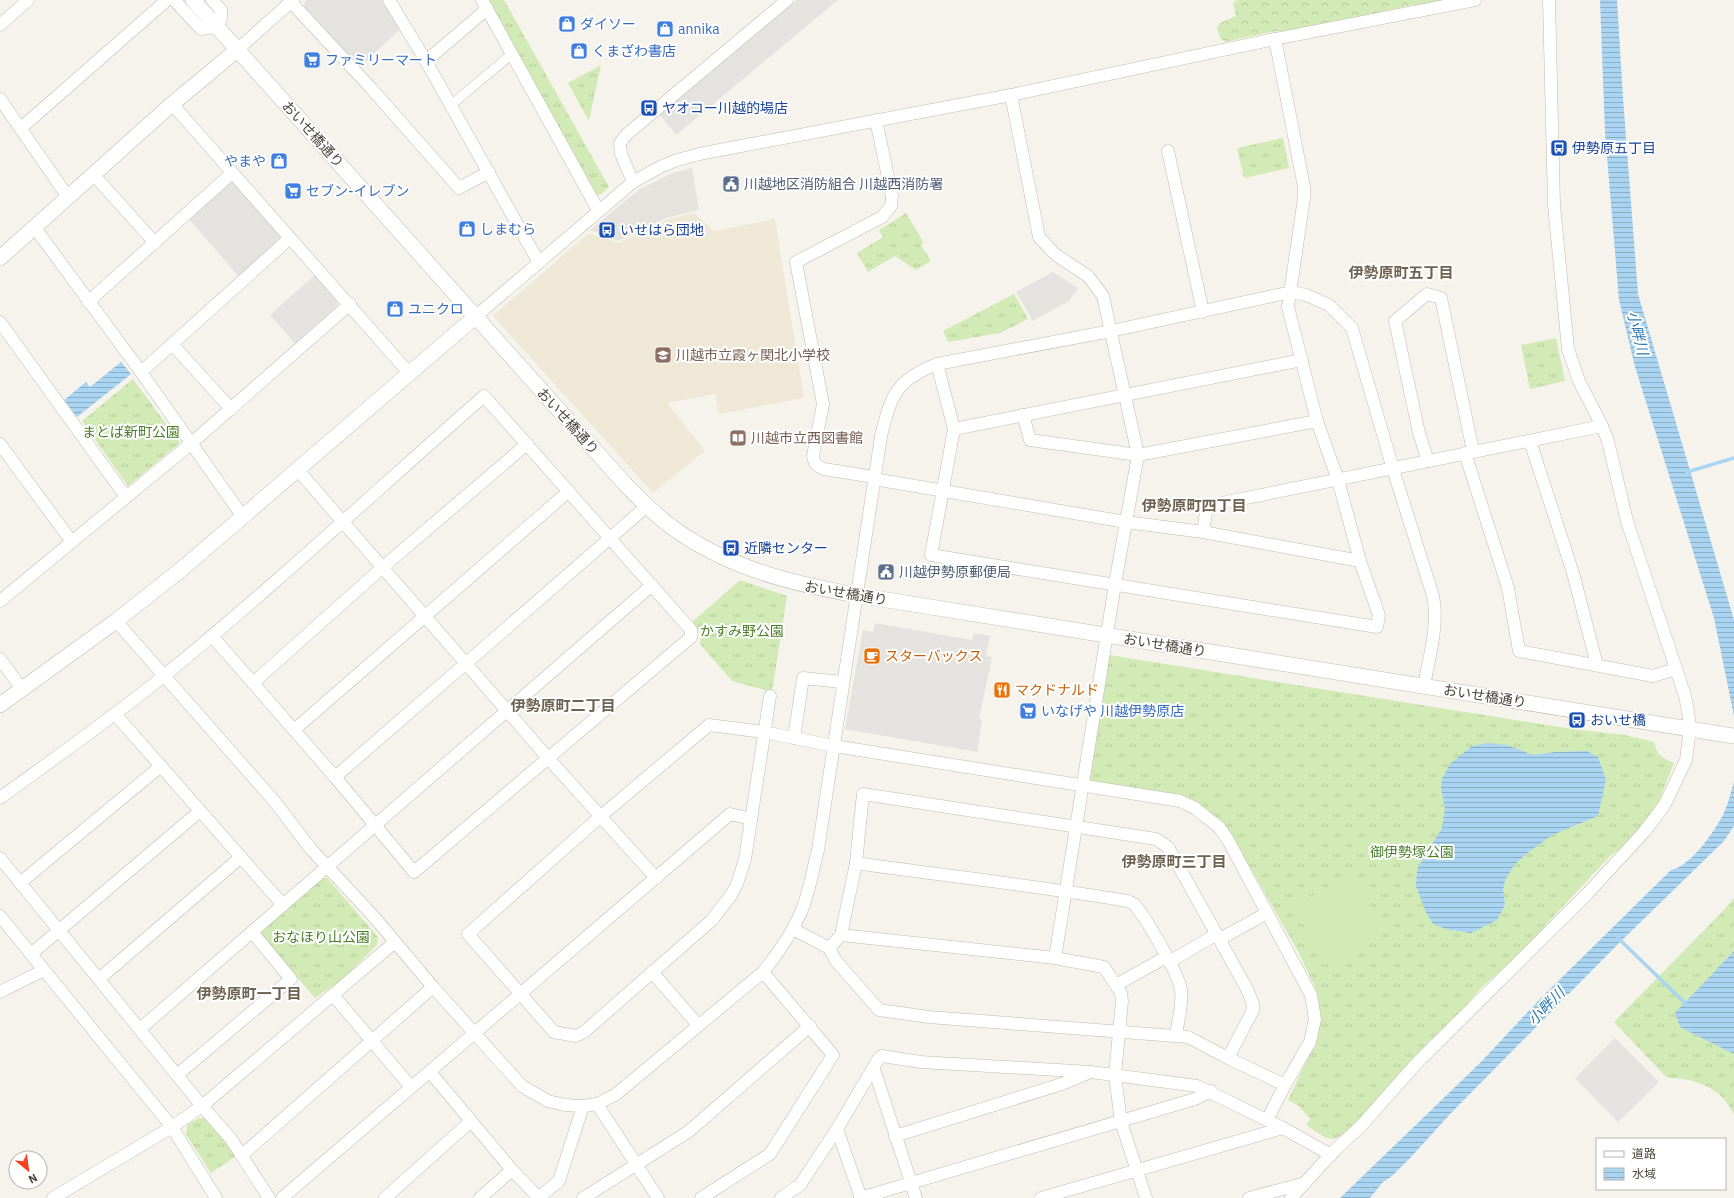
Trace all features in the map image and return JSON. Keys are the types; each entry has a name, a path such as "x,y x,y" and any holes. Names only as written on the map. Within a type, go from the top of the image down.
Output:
{"street":[{"path":"0,24 28,0"},
{"path":"21,128 167,0"},
{"path":"174,0 201,29 210,28 216,25 221,19 221,10 212,0"},
{"name":"おいせ橋通り","path":"193,0 602,459 647,506 687,537 726,560 777,578 807,586 856,595 1734,736"},
{"path":"389,0 426,61 538,261"},
{"path":"633,182 620,154 620,144 626,135 787,0"},
{"path":"0,705 116,621 183,568 598,210 633,182 660,167 684,158 1011,95 1275,39 1475,0"},
{"path":"1291,1198 1331,1155 1361,1126 1416,1064 1588,893 1644,832 1664,806 1686,760 1696,730 1688,711 1676,669 1627,521 1608,441 1579,381 1568,349 1554,205 1549,0"},
{"path":"0,258 172,104 237,50 291,1 370,87 459,188 489,172"},
{"path":"426,61 484,5 598,210"},
{"path":"937,364 954,429 941,490 931,555 1377,627 1379,615 1360,561 1338,480 1317,420 1288,307 1304,198 1304,187 1275,39"},
{"path":"451,105 512,54"},
{"path":"1011,95 1039,237 1056,255 1088,276 1103,296 1138,455 1115,584 1055,958"},
{"path":"0,99 68,197"},
{"path":"172,104 350,304 409,373"},
{"path":"876,120 892,196 891,206 882,217 796,262 823,404 813,456 814,462 818,467 1126,522 1203,532 1360,561"},
{"path":"1168,151 1203,312"},
{"path":"88,302 232,173"},
{"path":"94,174 155,243"},
{"path":"34,228 192,442 243,516"},
{"path":"141,372 290,238"},
{"path":"116,621 275,802 293,827 395,942 433,988 522,1086 548,1100 565,1105 583,1106 598,1104 615,1095 763,972 781,949 793,929 803,906 818,850 842,682 874,478 888,407 898,388 918,371 937,364 1111,331 1291,292 1306,295 1329,305 1352,328 1393,470 1433,596 1436,610 1424,686"},
{"path":"1428,461 1419,433 1395,321 1427,294 1441,298 1469,452 1508,588 1519,651 1653,676 1676,669"},
{"path":"0,601 231,409 350,304"},
{"path":"0,322 126,497"},
{"path":"172,345 231,409"},
{"path":"954,429 1302,360"},
{"path":"0,798 115,714 212,636 484,396 691,630 690,638 414,872 335,777 212,636"},
{"path":"1023,415 1030,440 1138,455 1317,420"},
{"path":"1203,532 1207,506 1393,470 1469,452 1602,426"},
{"path":"1530,441 1573,573 1598,665"},
{"path":"0,444 4,458 72,542"},
{"path":"253,683 383,567 527,444"},
{"path":"297,469 508,710 548,758 656,878"},
{"path":"294,730 569,491"},
{"path":"335,777 647,506"},
{"path":"140,1029 652,585"},
{"path":"0,659 22,689"},
{"path":"794,738 803,678 842,682"},
{"path":"770,696 764,732 745,859 737,884 731,895 712,920 584,1032 576,1036 554,1032 468,934 601,816 709,725 764,732 834,746 1180,801 1195,808 1219,827 1228,840 1311,995 1315,1019 1310,1042 1267,1120"},
{"path":"115,714 282,905"},
{"path":"20,882 161,766"},
{"path":"829,948 841,936 856,863 863,794 1156,839 1164,843 1219,937 1247,989 1253,1004 1253,1010 1228,1058"},
{"path":"31,954 200,811"},
{"path":"282,1198 730,814 751,819"},
{"path":"99,979 241,857"},
{"path":"0,858 202,1106 231,1139 269,1198"},
{"path":"856,863 950,877 1066,891 1128,901 1134,904 1180,984 1181,992 1176,1035"},
{"path":"1116,985 1267,913"},
{"path":"0,916 172,1127 216,1198"},
{"path":"793,929 829,948 836,961 879,1010 929,1017 1119,1030 1188,1037 1285,1085"},
{"path":"177,1075 292,979 252,932"},
{"path":"841,936 1055,958 1104,967 1121,993 1122,1001 1115,1075 1122,1122 1146,1198"},
{"path":"53,1198 172,1127 202,1106 395,942"},
{"path":"0,992 44,970"},
{"path":"652,972 698,1025"},
{"path":"701,1198 770,1154 833,1055 763,972"},
{"path":"242,1155 433,988"},
{"path":"333,995 411,1087"},
{"path":"583,1198 636,1163 688,1132 810,1026"},
{"path":"781,1198 800,1185 837,1129 874,1069 879,1058 882,1056 921,1062 1090,1072 1197,1086 1211,1091 1283,1128 1331,1155"},
{"path":"874,1069 916,1198"},
{"path":"430,1072 512,1170 538,1198 559,1181 583,1106"},
{"path":"895,1136 1062,1084 1090,1072"},
{"path":"837,1129 860,1198 1122,1122 1195,1099 1211,1091"},
{"path":"598,1104 658,1198"},
{"path":"385,1198 471,1121"},
{"path":"1041,1198 1283,1128"},
{"path":"480,1198 512,1170"},
{"path":"1249,1198 1305,1183"}],"shaded area":[{"path":"306,0 384,0 401,28 358,69 303,7"},
{"path":"797,0 838,0 676,135 660,115"},
{"path":"692,168 699,210 666,218 618,241 590,230 640,189 673,173"},
{"path":"229,182 234,182 281,235 282,239 240,278 188,218"},
{"name":"川越市立霞ヶ関北小学校","path":"694,213 714,231 775,219 804,398 719,414 715,394 667,403 705,451 653,493 493,316 589,233 618,243 669,219"},
{"path":"1053,272 1078,288 1069,301 1033,321 1016,292"},
{"path":"315,275 337,300 337,306 295,343 270,315"},
{"path":"875,623 972,640 974,633 990,636 986,656 992,657 979,719 982,720 977,752 845,729 863,630 873,632"},
{"path":"1615,1038 1659,1082 1618,1122 1575,1078"}],"green space":[{"path":"486,0 504,0 609,187 600,195 596,194"},
{"path":"1238,0 1444,0 1431,4 1412,5 1286,32 1276,31 1225,42 1220,38 1217,28 1220,23 1236,16 1233,3"},
{"path":"601,65 589,121 568,83"},
{"path":"1283,138 1289,168 1244,178 1237,148"},
{"path":"906,213 924,243 921,245 931,261 916,270 895,256 868,272 857,253 883,237 879,230"},
{"path":"1014,294 1028,319 1000,333 948,342 943,331"},
{"path":"1556,338 1565,381 1530,389 1521,345"},
{"name":"まとば新町公園","path":"133,379 180,443 128,486 82,421"},
{"name":"かすみ野公園","path":"740,580 787,596 772,692 732,681 700,644 701,633 692,622"},
{"name":"御伊勢塚公園","path":"1109,655 1572,729 1625,735 1654,742 1661,756 1674,763 1659,801 1628,843 1610,856 1516,957 1481,988 1455,1019 1429,1041 1348,1131 1335,1139 1326,1138 1306,1125 1310,1119 1299,1106 1288,1100 1318,1036 1319,1003 1314,985 1299,953 1234,839 1221,821 1197,802 1171,793 1091,782 1089,776"},
{"path":"1354,874 1385,933 1325,965 1294,906"},
{"name":"おなほり山公園","path":"322,878 327,878 378,937 377,945 343,979 315,998 261,935 262,931"},
{"path":"1734,898 1734,1114 1721,1096 1703,1084 1688,1080 1667,1078 1614,1022"},
{"path":"199,1118 205,1118 226,1141 236,1156 211,1173 186,1134 187,1125"}],"water":[{"name":"小畔川","path":"1600,0 1617,0 1638,294 1734,620 1734,716 1714,618 1635,367 1619,300 1605,132"},
{"path":"121,362 131,374 77,417 64,400 86,382 90,387"},
{"path":"1488,743 1507,745 1533,755 1555,752 1587,751 1598,757 1606,780 1598,816 1552,835 1515,864 1506,878 1503,889 1505,905 1497,920 1471,933 1446,929 1433,924 1426,912 1416,886 1417,869 1442,828 1445,808 1441,788 1442,779 1450,764 1472,746"},
{"name":"小畔川","path":"1734,782 1734,826 1724,841 1619,943 1452,1112 1410,1158 1392,1176 1382,1183 1370,1198 1340,1198 1481,1062 1538,1001 1671,870 1679,867 1694,855 1708,839 1723,815"},
{"path":"1734,951 1734,1054 1680,1027 1675,1013"}],"waterway":[{"path":"1687,472 1734,458"},
{"path":"1618,938 1685,1003"}],"place":[{"name":"ダイソー","path":"567,24"},
{"name":"annika","path":"665,29"},
{"name":"くまざわ書店","path":"579,51"},
{"name":"ファミリーマート","path":"312,60"},
{"name":"ヤオコー川越的場店","path":"649,108"},
{"name":"伊勢原五丁目","path":"1559,148"},
{"name":"やまや","path":"279,161"},
{"name":"川越地区消防組合 川越西消防署","path":"731,184"},
{"name":"セブン-イレブン","path":"293,191"},
{"name":"しまむら","path":"467,229"},
{"name":"いせはら団地","path":"607,230"},
{"name":"ユニクロ","path":"395,309"},
{"name":"川越市立霞ヶ関北小学校","path":"663,355"},
{"name":"川越市立西図書館","path":"738,438"},
{"name":"近隣センター","path":"731,548"},
{"name":"川越伊勢原郵便局","path":"886,572"},
{"name":"スターバックス","path":"872,656"},
{"name":"マクドナルド","path":"1002,690"},
{"name":"いなげや 川越伊勢原店","path":"1028,711"},
{"name":"おいせ橋","path":"1577,720"}],"district":[{"name":"伊勢原町五丁目","path":"1401,272"},
{"name":"伊勢原町四丁目","path":"1194,505"},
{"name":"伊勢原町二丁目","path":"563,705"},
{"name":"伊勢原町三丁目","path":"1174,861"},
{"name":"伊勢原町一丁目","path":"249,993"}]}
